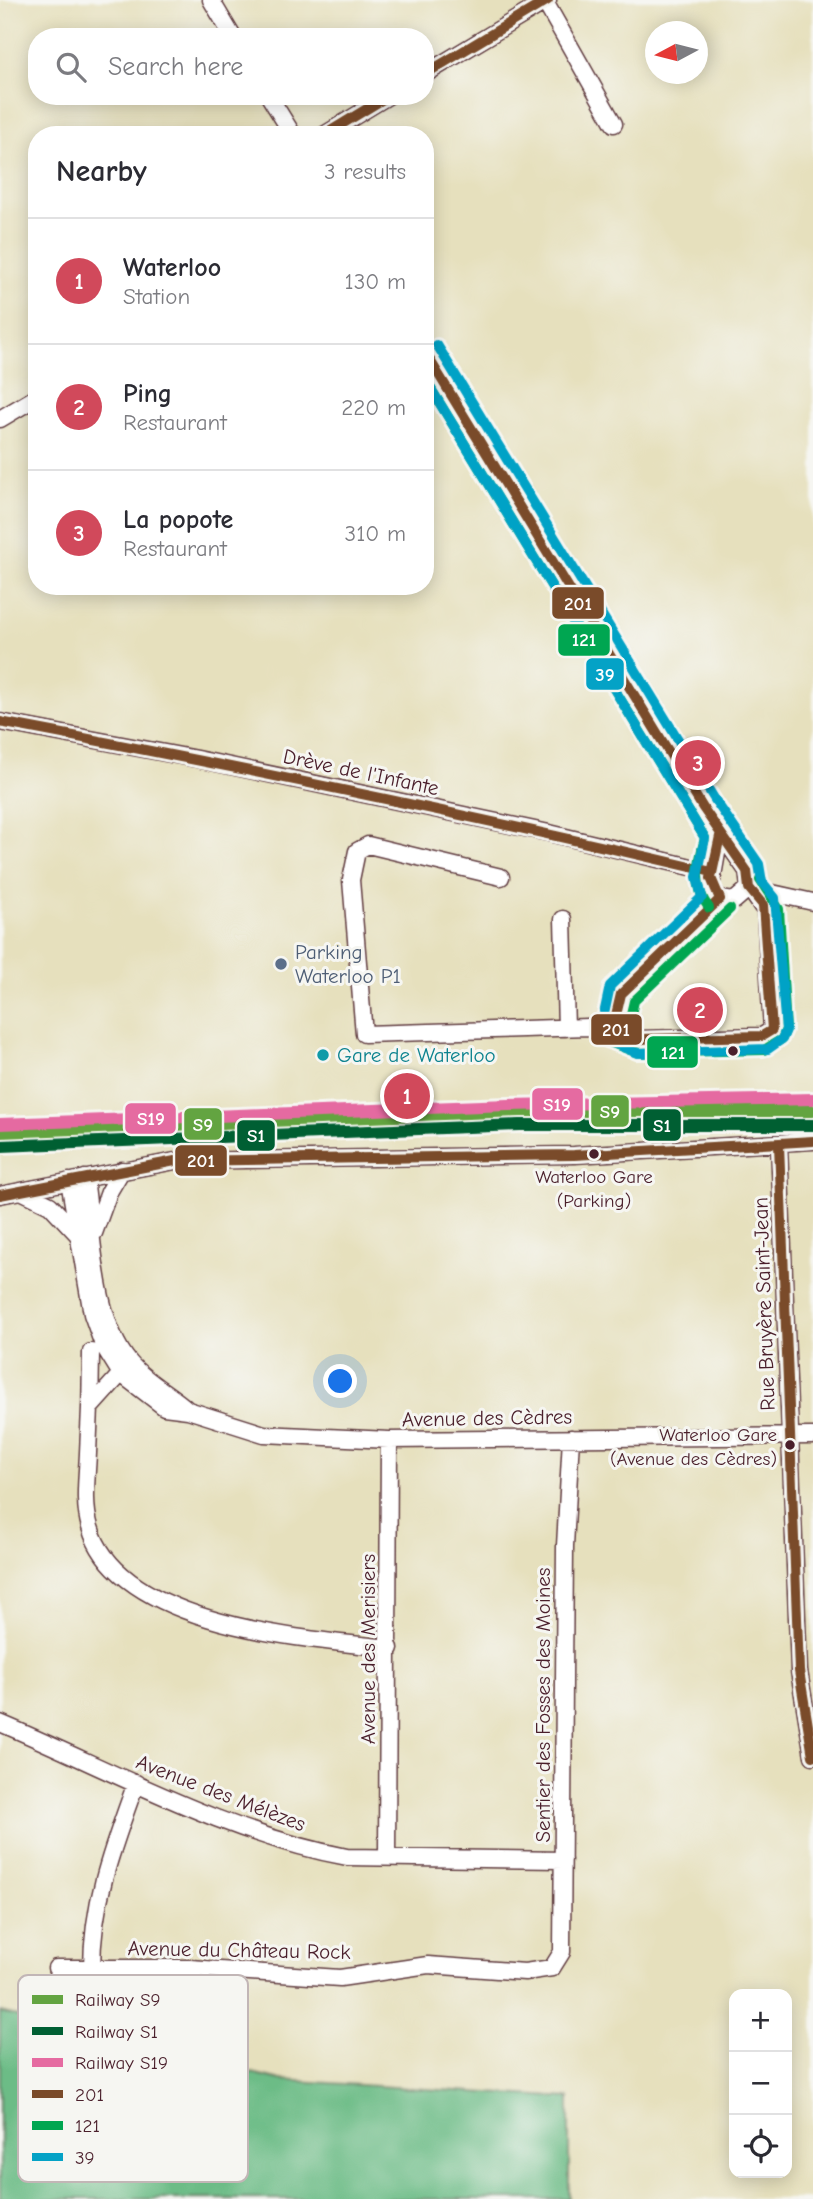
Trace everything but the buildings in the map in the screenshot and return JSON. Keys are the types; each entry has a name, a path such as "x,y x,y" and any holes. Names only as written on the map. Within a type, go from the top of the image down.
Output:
{"street":[{"path":"211,0 228,28"},
{"path":"434,69 547,1 614,124"},
{"path":"275,105 287,126"},
{"path":"339,126 373,105"},
{"path":"434,367 720,836 730,845 747,871 749,888 765,911 772,1030 762,1036 638,1039 613,1028 364,1034 351,880 357,851 368,845 501,877"},
{"path":"0,419 28,402"},
{"name":"Drève de l'Infante","path":"0,722 224,764 549,833 712,872"},
{"path":"720,836 711,887 720,899"},
{"path":"712,872 725,862 741,865"},
{"path":"613,1028 621,994 720,899 740,899 749,888"},
{"path":"749,888 813,902"},
{"path":"563,919 566,1028"},
{"path":"0,1195 122,1170 207,1159 574,1155 813,1142"},
{"name":"Rue Bruyère Saint-Jean","path":"779,1144 790,1436 813,1756"},
{"name":"Avenue des Cèdres","path":"87,1237 108,1192 122,1170"},
{"name":"Avenue des Cèdres","path":"77,1179 87,1237 92,1314 103,1345 164,1407 188,1410 264,1434 389,1440 813,1436"},
{"path":"20,1191 50,1205 87,1237"},
{"path":"92,1352 86,1497 89,1525 101,1556 131,1586 209,1620 302,1639 390,1648"},
{"path":"90,1408 125,1369"},
{"name":"Sentier des Fosses des Moines","path":"552,1968 562,1952 565,1546 572,1438"},
{"name":"Avenue des Merisiers","path":"387,1858 389,1440"},
{"name":"Avenue des Mélèzes","path":"0,1723 256,1833 313,1850 347,1857 563,1860"},
{"path":"92,1969 92,1928 101,1882 136,1783"},
{"name":"Avenue du Château Rock","path":"56,1968 190,1968 340,1978 428,1965 525,1972 552,1968"}],"green space":[{"path":"0,2012 18,2016 18,2182 248,2182 248,2072 281,2080 569,2098 569,2199 0,2199"}],"rail line":[{"name":"S19","path":"0,1124 508,1105 813,1099"},
{"name":"S9","path":"0,1132 520,1111 813,1111"},
{"name":"S1","path":"1,1146 520,1125 813,1125"}],"transit line":[{"name":"201","path":"434,69 548,0"},
{"name":"201","path":"339,126 373,105"},
{"name":"39","path":"434,394 705,838 697,877 702,897 610,986 600,1033 606,1040 637,1053 768,1049 782,1039 786,1030 775,898 762,882 759,864 715,800 437,345"},
{"name":"201","path":"434,367 703,808 747,871 749,888 763,905 772,1030 762,1036 638,1039 613,1028 621,994 720,899 711,878 720,836"},
{"name":"121","path":"434,394 705,838 698,883 709,908"},
{"name":"201","path":"0,722 357,793 712,872"},
{"name":"121","path":"607,1041 638,1053 764,1050 782,1039 786,1029 779,909 760,880"},
{"name":"121","path":"627,1031 634,1001 730,909"},
{"name":"201","path":"0,1195 175,1161 574,1155 813,1141"},
{"name":"201","path":"779,1144 799,1671 813,1756"}],"place":[{"name":"La popote","path":"698,763"},
{"name":"Parking Waterloo P1","path":"281,964"},
{"name":"Ping","path":"700,1010"},
{"name":"Gare de Waterloo","path":"323,1055"},
{"name":"Waterloo","path":"407,1096"},
{"name":"Waterloo Gare (Parking)","path":"594,1154"},
{"name":"Waterloo Gare (Avenue des Cèdres)","path":"790,1445"}]}
